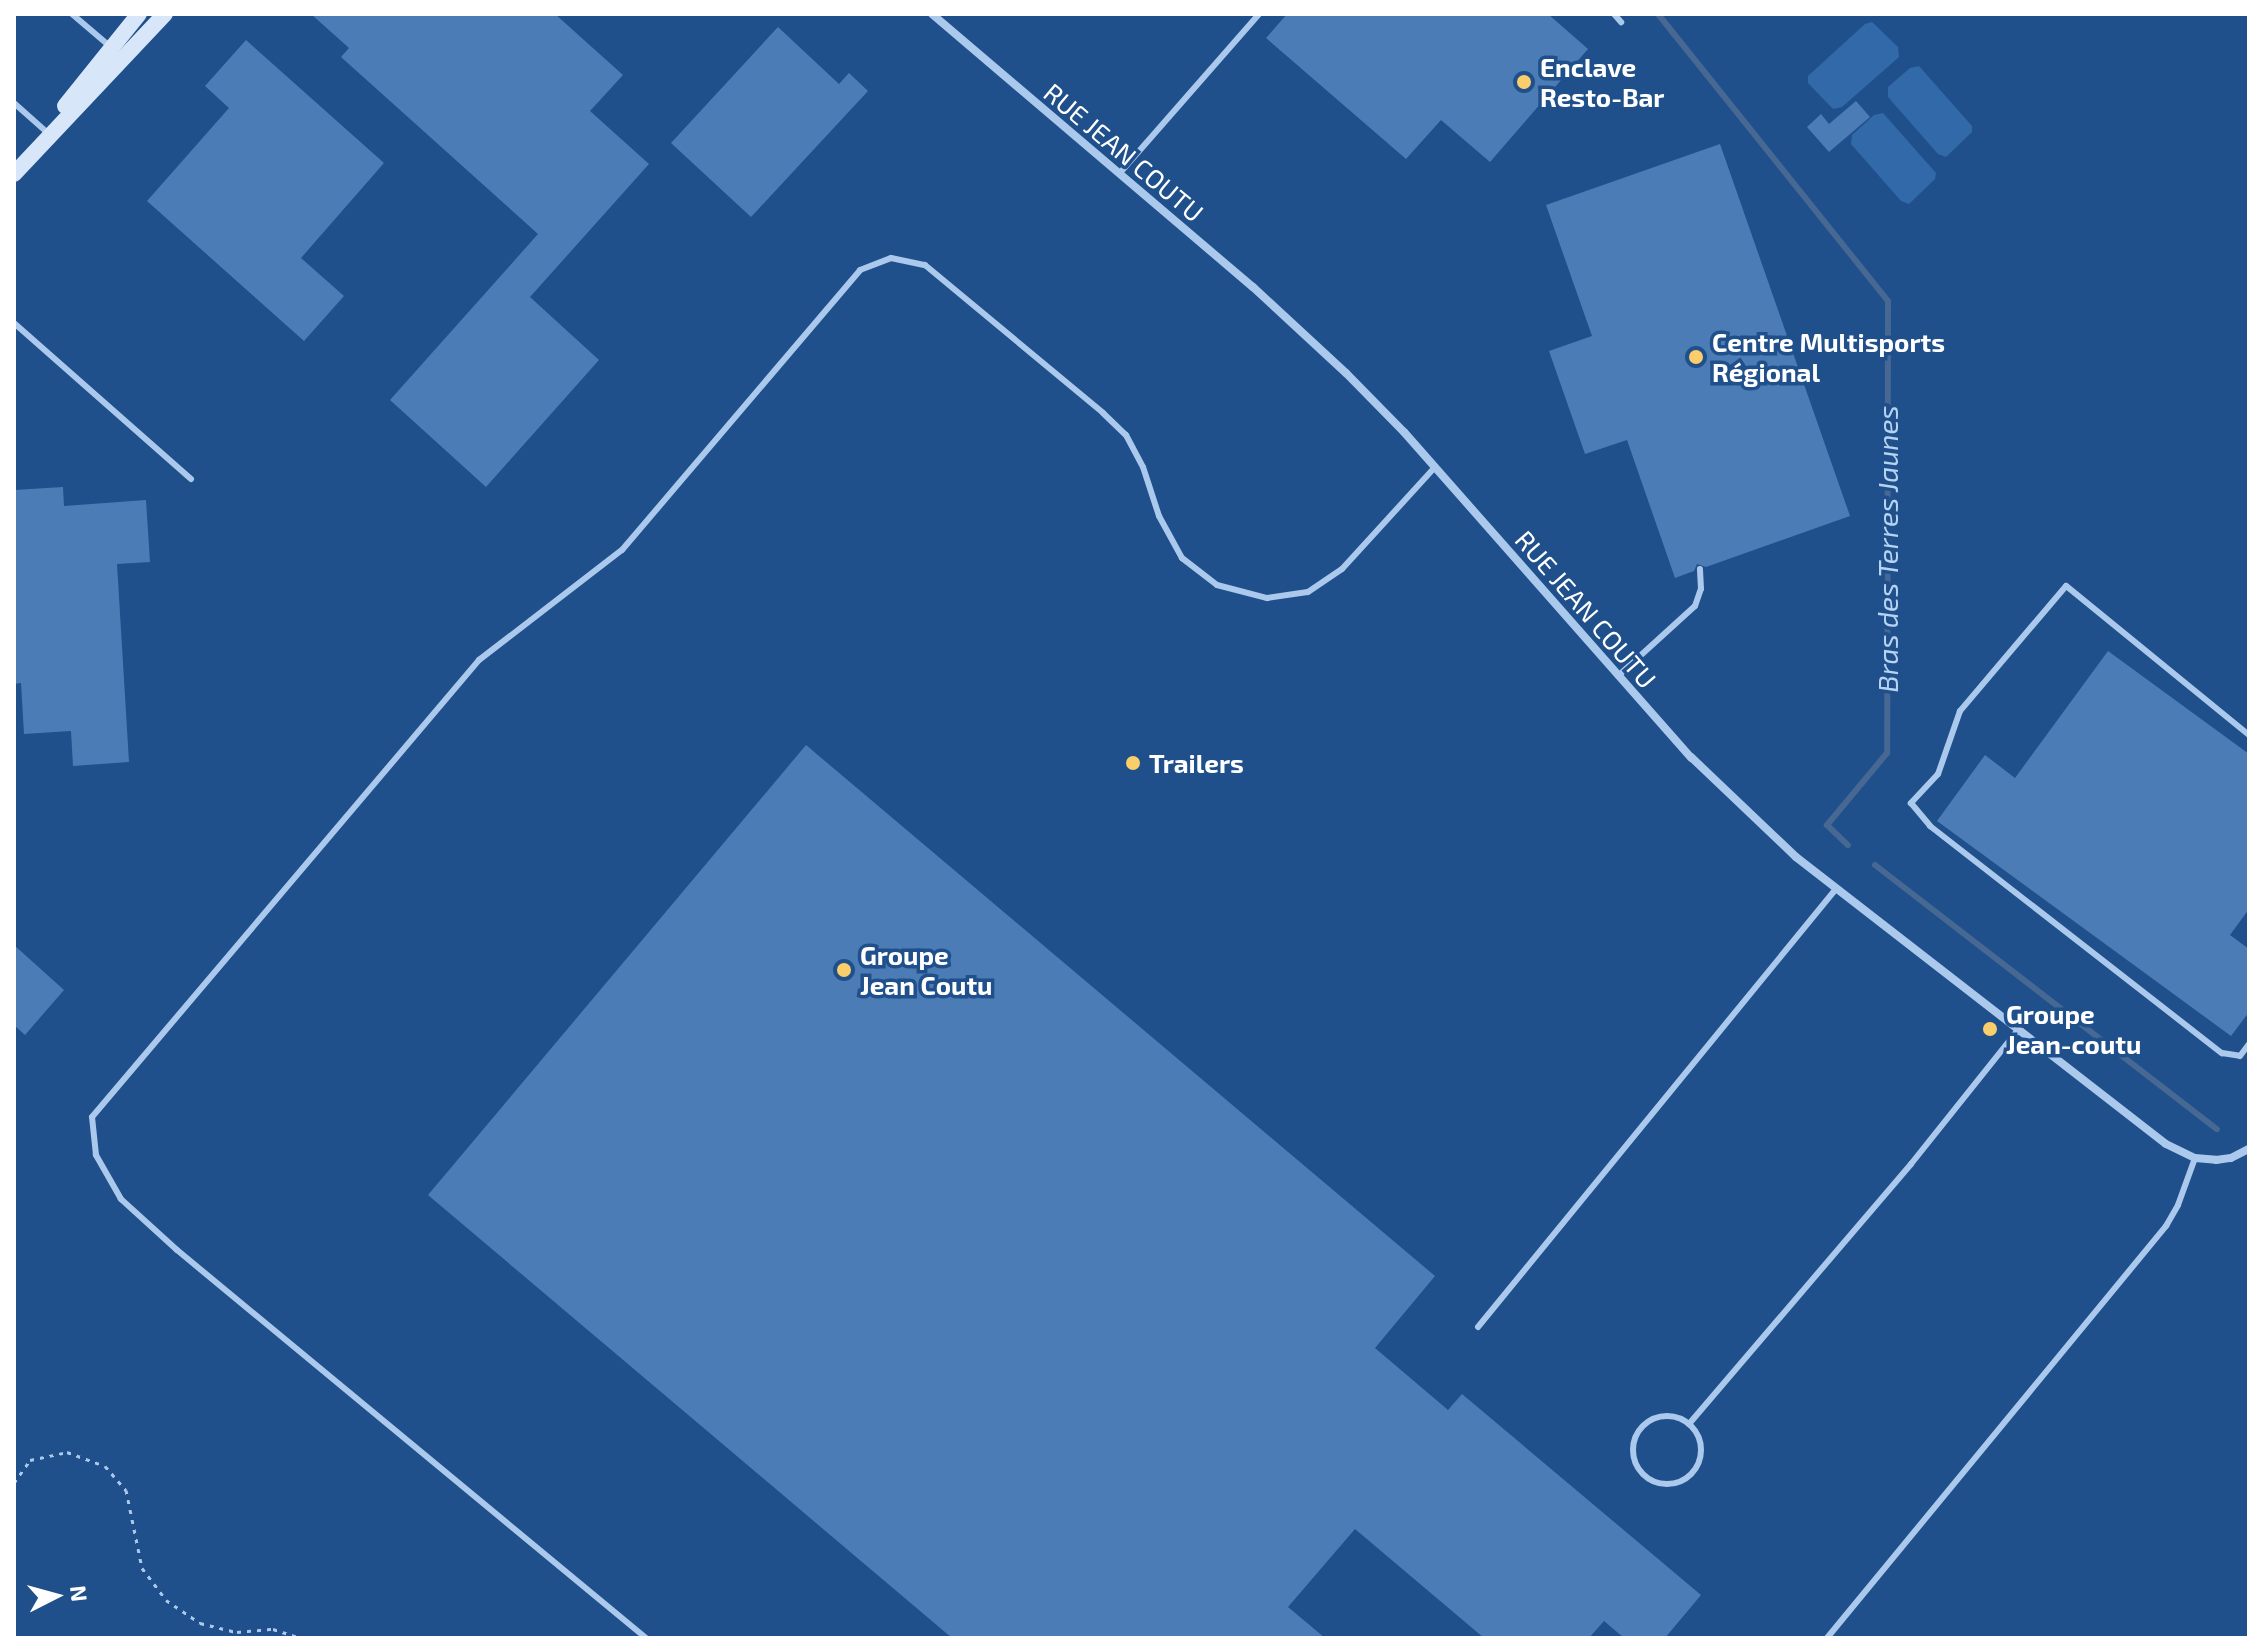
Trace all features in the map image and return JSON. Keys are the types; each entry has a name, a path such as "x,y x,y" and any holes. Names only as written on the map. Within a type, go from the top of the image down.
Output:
{"main road":[{"path":"48,134 139,14"},
{"path":"14,172 165,14"}],"street":[{"name":"RUE JEAN COUTU","path":"932,14 1318,345 1435,467 1618,676 1724,790 1835,890 2156,1137 2195,1158"},
{"path":"2195,1158 2224,1160 2249,1149"}],"lane":[{"path":"72,14 112,48"},
{"path":"1119,174 1259,14"},
{"path":"1614,14 1621,22"},
{"path":"14,103 48,134"},
{"path":"646,1638 177,1250 121,1199 96,1155 92,1117 479,660 622,550 860,270 891,258 925,265 1103,413 1126,435 1143,467 1159,516 1182,558 1217,585 1267,598 1308,592 1342,569 1435,467"},
{"path":"14,323 191,479"},
{"path":"1618,676 1695,606 1701,589 1700,569"},
{"path":"2249,735 2066,586 1960,711 1938,774 1911,803 1930,826 2222,1053 2240,1056 2249,1044"},
{"path":"1478,1327 1835,890"},
{"path":"1689,1424 1911,1164 2017,1031"},
{"path":"1827,1638 2166,1226 2183,1196 2195,1158"},
{"path":"1658,1418 1679,1419 1689,1424 1701,1443 1698,1466 1682,1481 1659,1483 1649,1479 1640,1471 1633,1450 1641,1430 1658,1418"}],"path":[{"path":"14,1483 30,1460 67,1452 105,1466 126,1490 142,1568 166,1600 200,1623 237,1632 273,1629 301,1638"}],"shaded area":[{"path":"1872,22 1898,47 1899,57 1842,107 1833,109 1808,83 1808,76 1865,24"},
{"path":"1919,66 1972,126 1972,132 1946,157 1938,154 1888,97 1888,87 1910,68"},
{"path":"1883,113 1936,173 1935,179 1909,204 1901,201 1851,144 1852,135 1874,115"}],"building":[{"path":"311,14 555,14 623,75 590,111 649,164 530,297 599,360 486,487 390,400 538,234 341,57 349,48"},
{"path":"1287,14 1548,14 1588,49 1490,162 1441,120 1406,159 1266,38"},
{"path":"778,27 839,84 849,73 868,91 751,217 671,143"},
{"path":"246,40 384,163 301,258 344,296 304,341 147,201 229,108 205,86"},
{"path":"1856,101 1870,117 1829,152 1807,127 1821,114 1829,124"},
{"path":"1720,144 1850,516 1706,567 1697,564 1694,571 1675,578 1627,440 1585,454 1549,351 1592,336 1546,205"},
{"path":"63,487 64,506 146,500 150,562 117,564 129,762 73,766 71,731 24,734 21,683 14,684 14,490"},
{"path":"2108,651 2249,754 2249,909 2230,935 2249,949 2249,1012 2231,1036 1937,821 1985,755 2015,778"},
{"name":"Groupe Jean Coutu","path":"806,745 1435,1276 1375,1348 1448,1410 1462,1394 1701,1595 1665,1638 1624,1638 1604,1621 1589,1638 1484,1638 1355,1529 1288,1607 1325,1638 952,1638 428,1195"},
{"path":"14,945 64,990 25,1035 14,1025"}],"waterway":[{"name":"Bras des Terres Jaunes","path":"1658,14 1888,301 1887,753 1827,825 1848,845"},
{"name":"Bras des Terres Jaunes","path":"1875,865 2217,1129"}],"place":[{"name":"Enclave Resto-Bar","path":"1524,82"},
{"name":"Centre Multisports Régional","path":"1696,357"},
{"name":"Trailers","path":"1133,763"},
{"name":"Groupe Jean Coutu","path":"844,970"},
{"name":"Groupe Jean-coutu","path":"1990,1029"}]}
